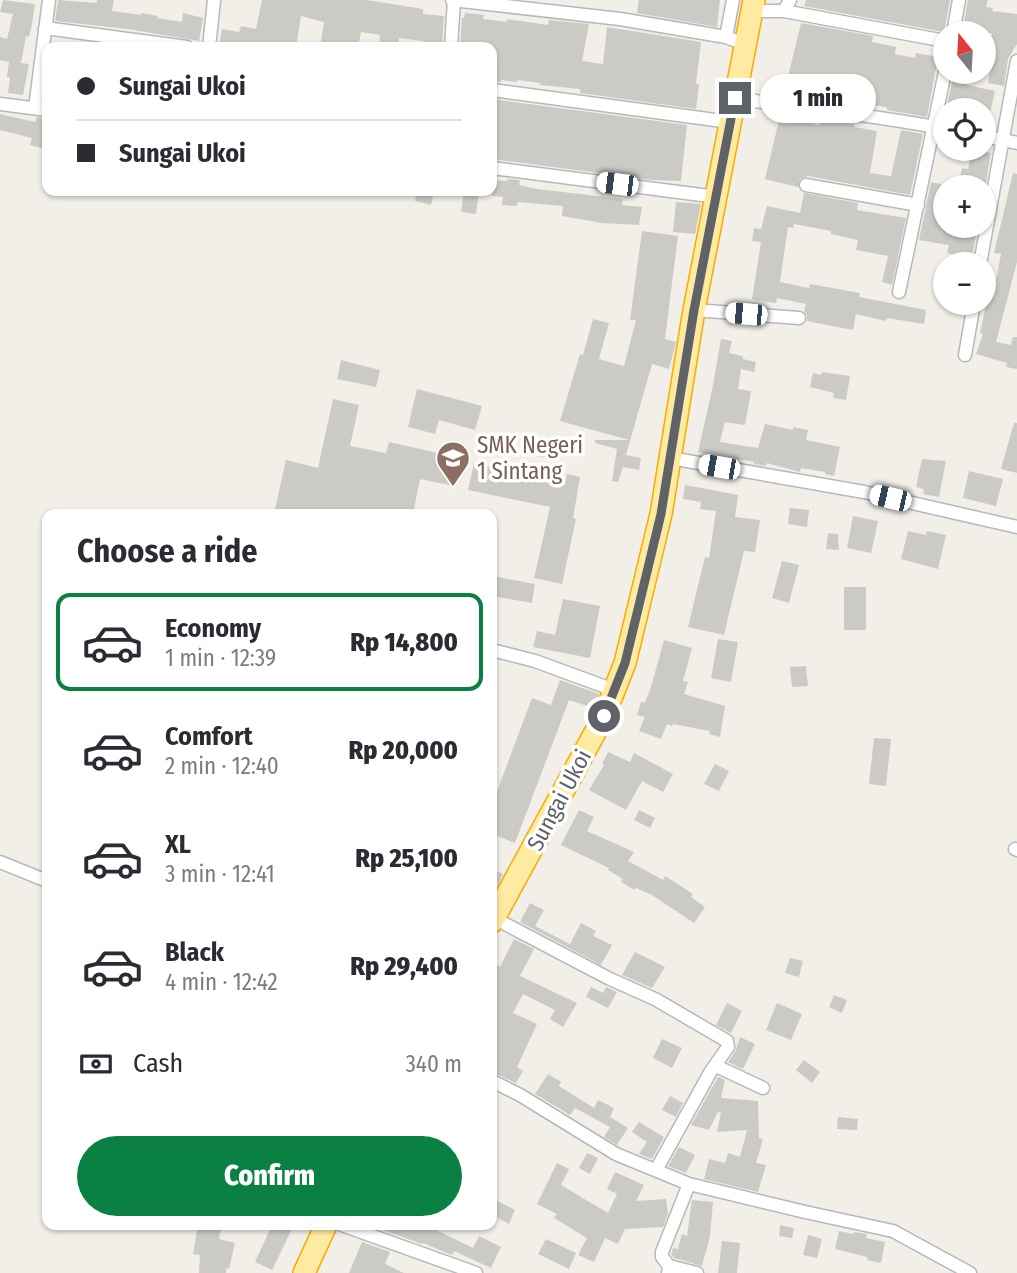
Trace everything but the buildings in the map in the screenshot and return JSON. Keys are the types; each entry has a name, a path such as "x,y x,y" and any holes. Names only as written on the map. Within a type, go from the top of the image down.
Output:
{"highway":[{"name":"Sungai Ukoi","path":"497,910 604,716 625,663 670,458 694,310 735,98 736,41 746,4"},
{"path":"304,1273 324,1230"}],"street":[{"path":"44,42 49,0"},
{"path":"209,42 214,0"},
{"path":"451,42 453,0 620,19 736,41"},
{"path":"955,21 959,0"},
{"path":"746,4 787,6 933,38"},
{"path":"45,28 150,42"},
{"path":"982,252 1017,61"},
{"path":"0,104 41,109 42,89"},
{"path":"497,91 730,122"},
{"path":"735,98 933,126"},
{"path":"996,139 1017,143"},
{"path":"899,292 933,152"},
{"path":"497,169 717,197"},
{"path":"806,185 918,205"},
{"path":"694,310 799,318"},
{"path":"965,355 972,315"},
{"path":"670,458 864,492 1017,527"},
{"path":"497,651 535,661 614,690"},
{"path":"0,862 42,879"},
{"path":"497,922 722,1035 728,1045 656,1170"},
{"path":"716,1066 763,1088"},
{"path":"497,1084 617,1154 689,1184 893,1231 970,1273"},
{"path":"689,1184 662,1257 669,1270 697,1273"},
{"path":"356,1230 476,1273"}],"place":[{"name":"SMK Negeri 1 Sintang","path":"453,488"}],"route":[{"path":"604,716 625,663 661,514 694,310 735,98"}]}
